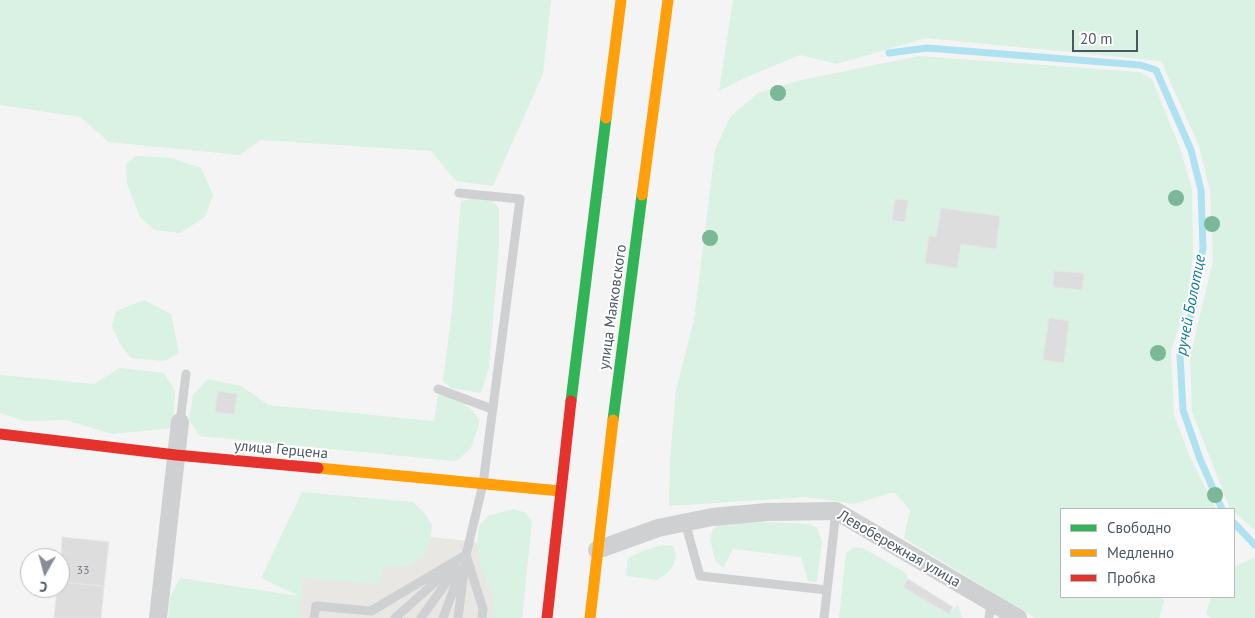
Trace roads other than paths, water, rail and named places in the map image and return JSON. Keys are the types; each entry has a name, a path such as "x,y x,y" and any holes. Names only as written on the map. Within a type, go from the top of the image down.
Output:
{"main road":[{"name":"улица Маяковского","path":"547,618 560,491 621,0"},
{"name":"улица Маяковского","path":"590,618 597,550 668,0"},
{"name":"улица Герцена","path":"0,434 176,455 560,491"}],"street":[{"path":"158,618 180,422"},
{"name":"Левобережная улица","path":"597,550 658,528 712,517 767,512 836,510 990,610 1018,618"}],"lane":[{"path":"458,618 466,555 483,484 520,199 459,193"},
{"path":"180,422 186,374"},
{"path":"438,389 492,409"},
{"path":"824,618 836,510"},
{"path":"684,522 700,576 827,590"},
{"path":"314,618 316,606 371,611 466,555"},
{"path":"395,618 466,555"},
{"path":"421,618 466,555"},
{"path":"442,618 466,555"},
{"path":"466,555 483,609 482,618"}],"waterway":[{"name":"ручей Болотце","path":"889,53 927,48 1140,65 1156,70 1191,150 1201,190 1203,248 1195,301 1180,355 1183,410 1200,459 1222,508"},
{"name":"ручей Болотце","path":"1235,524 1255,545"}]}
